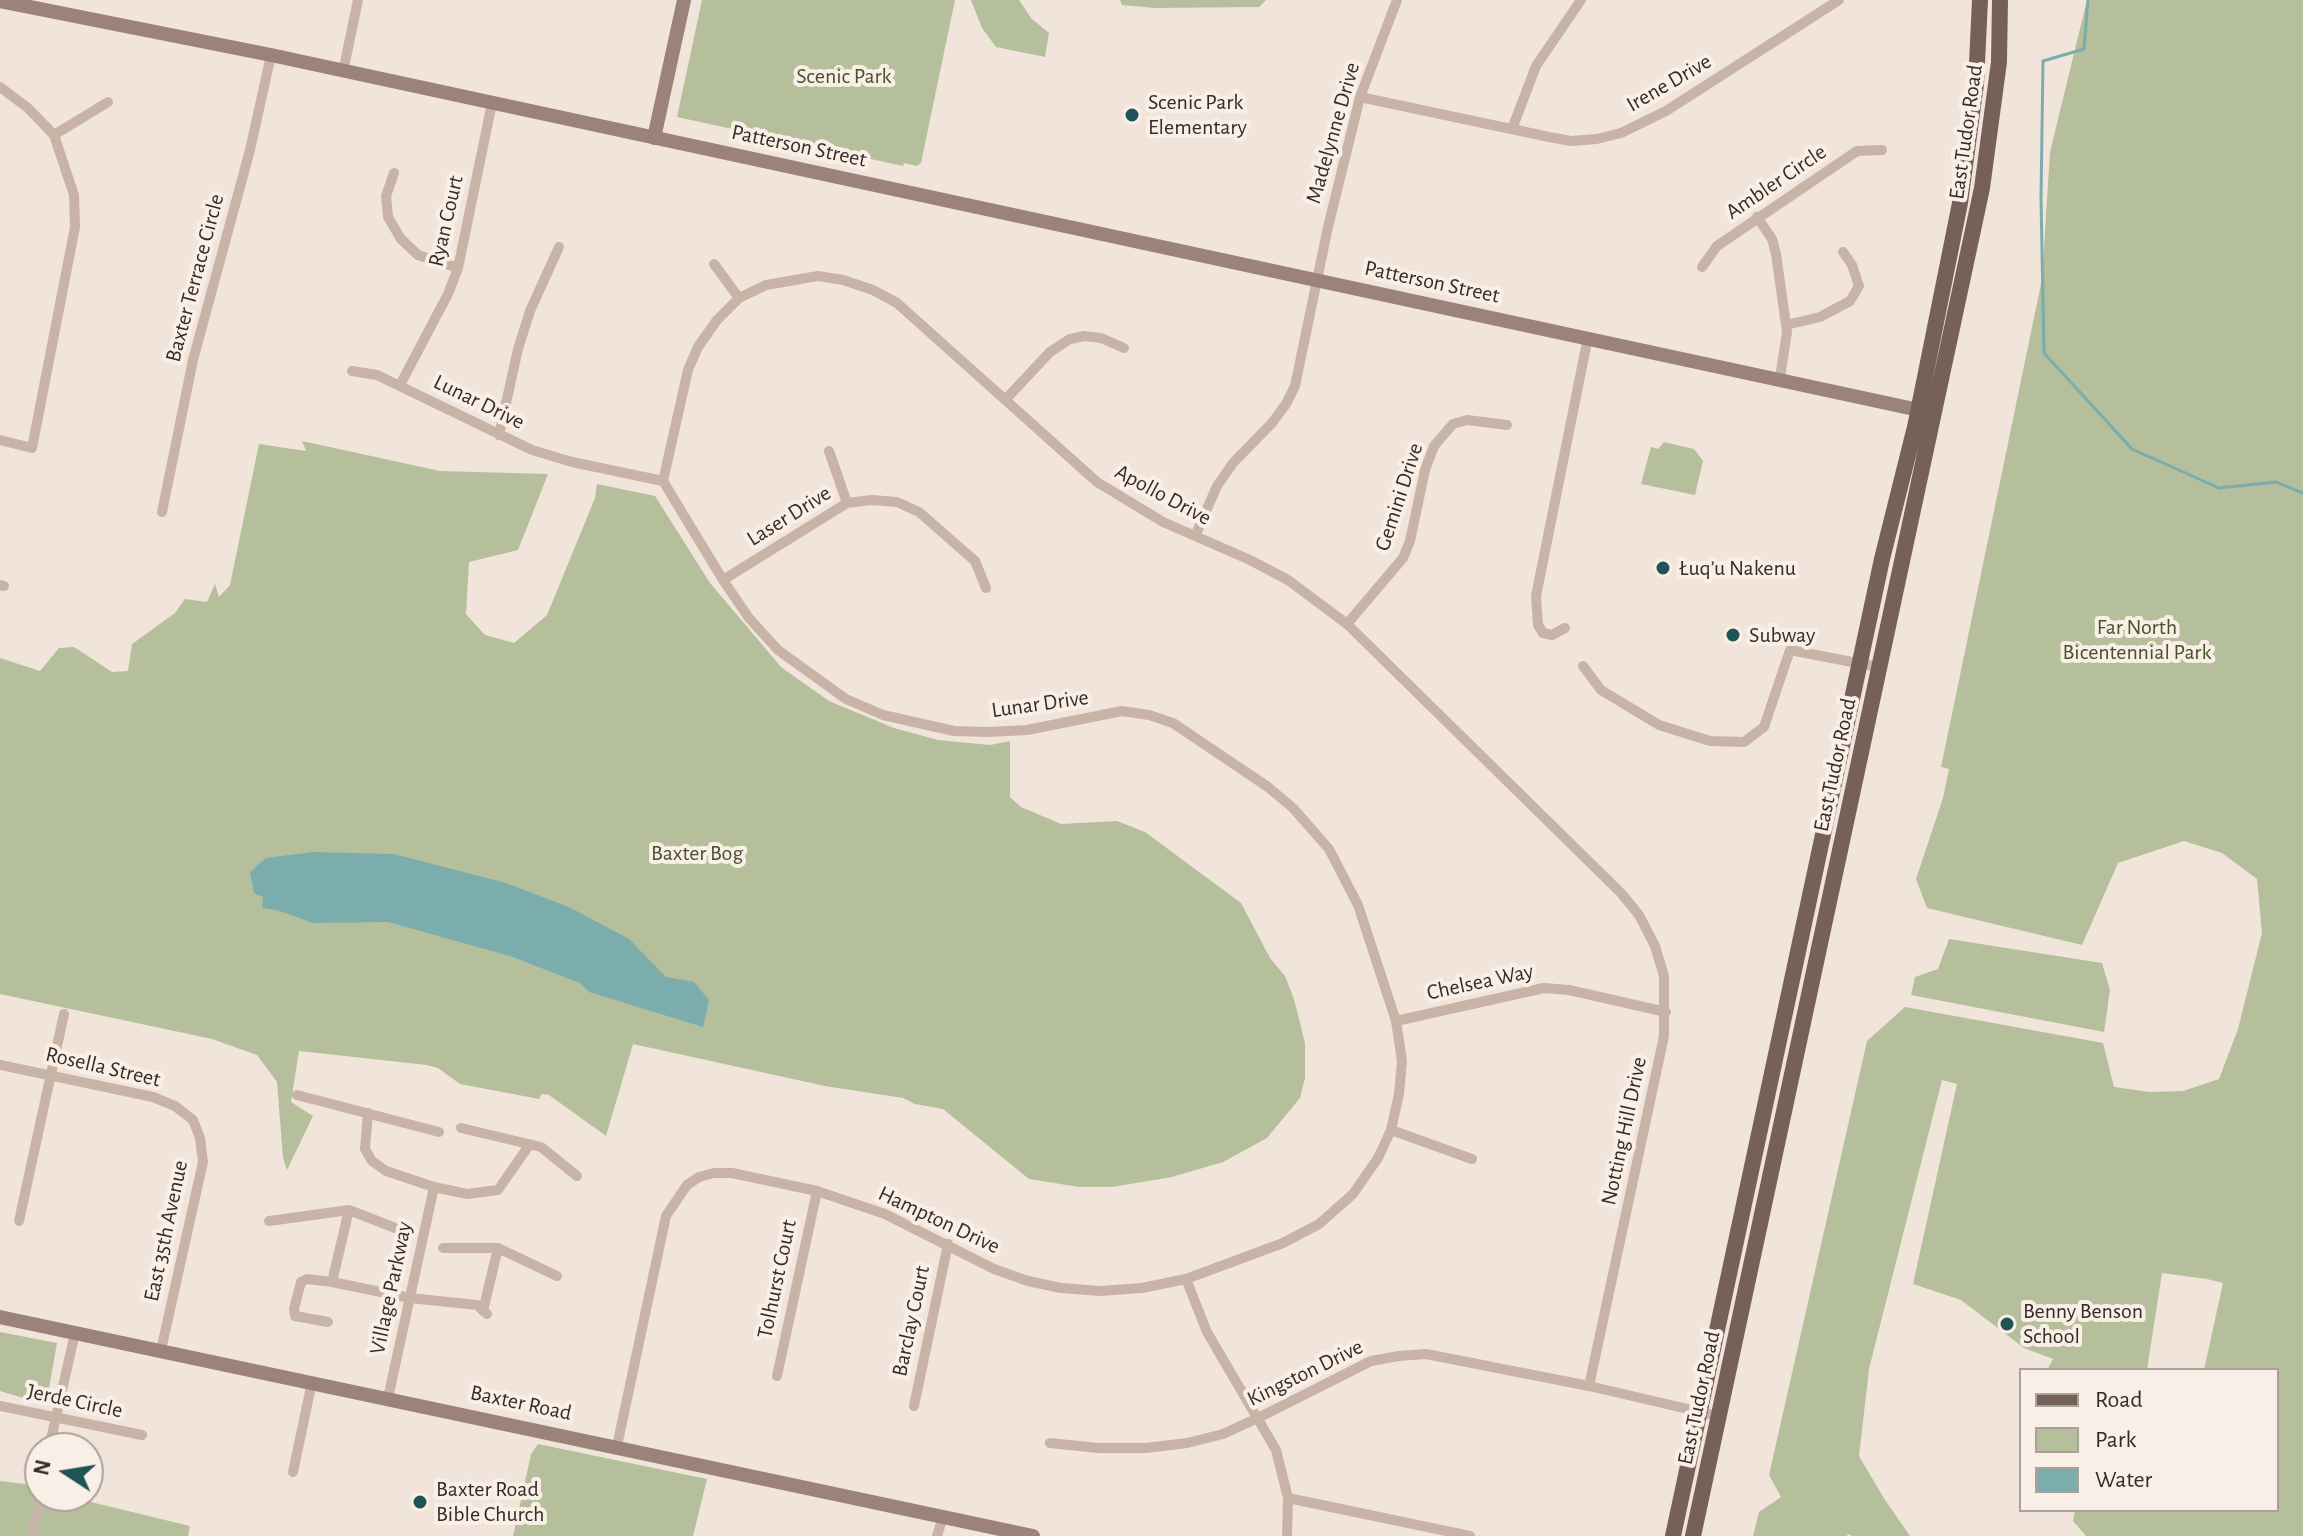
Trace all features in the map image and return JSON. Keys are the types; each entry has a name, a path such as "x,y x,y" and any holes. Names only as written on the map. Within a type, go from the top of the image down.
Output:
{"main road":[{"name":"East Tudor Road","path":"1693,1536 1878,667 1926,411 1969,145 1980,0"},
{"name":"East Tudor Road","path":"1673,1536 1859,663 1926,411 1991,136 1999,62 2000,0"}],"street":[{"path":"343,72 358,0"},
{"path":"654,138 684,0"},
{"name":"Madelynne Drive","path":"1195,536 1225,474 1272,423 1295,386 1360,97 1397,0"},
{"path":"1512,129 1536,66 1581,0"},
{"path":"1818,0 1826,9"},
{"name":"Irene Drive","path":"1360,97 1571,141 1597,139 1621,133 1666,111 1839,0"},
{"name":"Patterson Street","path":"0,1 271,55 1926,411"},
{"name":"Baxter Terrace Circle","path":"162,512 193,360 250,150 271,55"},
{"path":"0,87 28,108 54,135 74,195 75,227 32,448 0,440"},
{"path":"54,135 108,102"},
{"name":"Ryan Court","path":"400,385 448,294 458,268 492,103"},
{"name":"Ambler Circle","path":"1702,267 1717,246 1857,151 1882,150"},
{"path":"394,173 386,196 388,217 401,239 418,255 458,268"},
{"path":"1757,217 1772,239 1776,254 1786,325 1780,378"},
{"path":"499,435 518,349 530,311 559,247"},
{"path":"1786,325 1820,317 1850,301 1859,286 1852,265 1843,252"},
{"path":"714,264 739,298"},
{"name":"Apollo Drive","path":"663,481 688,370 704,338 739,298 766,285 818,276 873,290 897,303 1097,482 1129,504 1288,580 1347,624 1621,893"},
{"path":"1006,399 1050,352 1070,339 1084,336 1101,338 1124,348"},
{"path":"1565,628 1552,635 1543,633 1538,625 1536,596 1588,337"},
{"name":"Lunar Drive","path":"352,371 377,375 400,385 532,450 572,462 663,481 749,618 778,650 846,699 883,715 921,726 966,732 1027,730 1122,711 1149,715 1173,723 1268,787 1293,808 1329,849 1358,905 1396,1021 1402,1061 1391,1130"},
{"name":"Gemini Drive","path":"1347,624 1403,558 1434,446 1453,424 1467,420 1507,425"},
{"path":"829,451 847,503"},
{"name":"Laser Drive","path":"723,580 847,503 872,500 897,502 919,512 975,561 986,588"},
{"path":"1583,666 1601,690 1659,725 1710,741 1744,742 1764,727 1790,650 1878,667"},
{"name":"Notting Hill Drive","path":"1589,1386 1664,1036 1666,1012 1664,976 1655,946 1639,915 1621,893"},
{"name":"Chelsea Way","path":"1396,1021 1519,991 1544,988 1569,990 1666,1012"},
{"path":"19,1221 64,1014"},
{"name":"Rosella Street","path":"0,1065 153,1097 175,1106 193,1120"},
{"path":"297,1095 439,1132"},
{"path":"368,1113 365,1149 372,1161 386,1171 467,1194 498,1190 530,1144"},
{"name":"East 35th Avenue","path":"161,1350 203,1162 200,1138 193,1120"},
{"path":"461,1128 541,1147 577,1176"},
{"path":"1391,1130 1472,1159"},
{"name":"Hampton Drive","path":"617,1446 666,1216 680,1193 699,1177 732,1173 817,1191 885,1214 994,1269 1061,1288 1100,1291 1142,1288 1186,1279 1283,1243 1319,1224 1353,1194 1378,1158 1391,1130"},
{"name":"Village Parkway","path":"388,1398 434,1187"},
{"name":"Tolhurst Court","path":"777,1376 817,1191"},
{"path":"332,1282 349,1210"},
{"path":"269,1221 349,1210 403,1231"},
{"name":"Barclay Court","path":"914,1406 948,1244"},
{"path":"443,1248 498,1248 557,1276"},
{"path":"328,1322 295,1316 301,1282 307,1279 332,1282 410,1298 477,1305 485,1312 498,1248"},
{"path":"1186,1279 1207,1332 1234,1382 1260,1417 1276,1450 1288,1498 1287,1536"},
{"name":"Baxter Road","path":"0,1317 1033,1536"},
{"path":"53,1432 75,1333"},
{"name":"Kingston Drive","path":"1050,1443 1146,1448 1187,1443 1223,1434 1371,1361 1426,1354 1589,1386 1718,1416"},
{"path":"293,1472 312,1382"},
{"name":"Jerde Circle","path":"0,1406 142,1435"},
{"path":"1288,1498 1470,1536"},
{"path":"32,1536 37,1512"},
{"path":"937,1536 943,1517"}],"green space":[{"name":"Scenic Park","path":"702,0 955,0 921,163 917,166 904,163 903,166 677,117"},
{"path":"971,0 1019,0 1031,18 1049,33 1045,57 996,47 982,28"},
{"path":"1120,0 1266,0 1259,7 1155,8 1122,5"},
{"name":"Far North Bicentennial Park","path":"2087,0 2303,0 2303,1536 2086,1536 2073,1521 2075,1512 2279,1512 2279,1368 2204,1368 2223,1283 2207,1279 2162,1273 2147,1368 2048,1368 2053,1359 2024,1348 1961,1300 1913,1284 1957,1084 1942,1080 1869,1369 1859,1456 1910,1536 1753,1536 1759,1512 1781,1497 1769,1475 1867,1041 1905,1007 2103,1043 2114,1087 2150,1092 2183,1091 2219,1079 2238,1029 2262,933 2257,879 2222,853 2184,841 2118,863 2082,945 1927,908 1916,879 1943,798 1949,769 1941,767 2042,279 2050,152"},
{"name":"Baxter Bog","path":"302,441 440,471 548,474 518,550 469,562 466,614 485,635 514,643 547,615 595,498 597,484 655,496 710,583 781,667 829,701 894,728 938,740 990,745 1010,741 1010,797 1021,807 1061,824 1117,821 1145,832 1241,903 1270,958 1285,976 1294,999 1305,1043 1305,1078 1300,1098 1267,1138 1223,1162 1172,1177 1112,1187 1079,1187 1029,1179 943,1109 915,1104 903,1098 825,1086 633,1044 606,1136 549,1095 542,1094 539,1099 460,1084 438,1068 427,1065 299,1051 291,1102 313,1116 287,1170 283,1158 277,1082 257,1055 212,1039 0,994 0,658 40,671 59,648 74,647 112,672 128,671 132,644 175,613 185,599 207,602 215,584 219,597 230,585 259,444 306,451"},
{"path":"1664,442 1694,449 1703,461 1695,495 1641,484 1651,447 1658,449"},
{"path":"1949,939 2102,963 2110,990 2104,1032 1911,995 1915,977 1938,969"},
{"path":"0,1332 57,1343 46,1405 0,1391"},
{"path":"538,1444 707,1479 693,1536 513,1536 531,1454"},
{"path":"0,1481 24,1484 24,1512 104,1512 104,1505 190,1526 188,1536 0,1536"}],"water":[{"path":"313,852 394,854 506,883 571,908 629,939 666,977 694,982 709,1000 703,1027 589,992 580,983 510,956 388,922 313,923 262,908 263,897 254,893 250,872 266,858"}],"waterway":[{"path":"2088,0 2084,49 2043,61 2041,198 2044,353 2132,449 2219,488 2276,482 2303,493"}],"place":[{"name":"Scenic Park Elementary","path":"1132,115"},
{"name":"Łuq’u Nakenu","path":"1663,568"},
{"name":"Subway","path":"1733,635"},
{"name":"Benny Benson School","path":"2007,1324"},
{"name":"Baxter Road Bible Church","path":"420,1502"}]}
